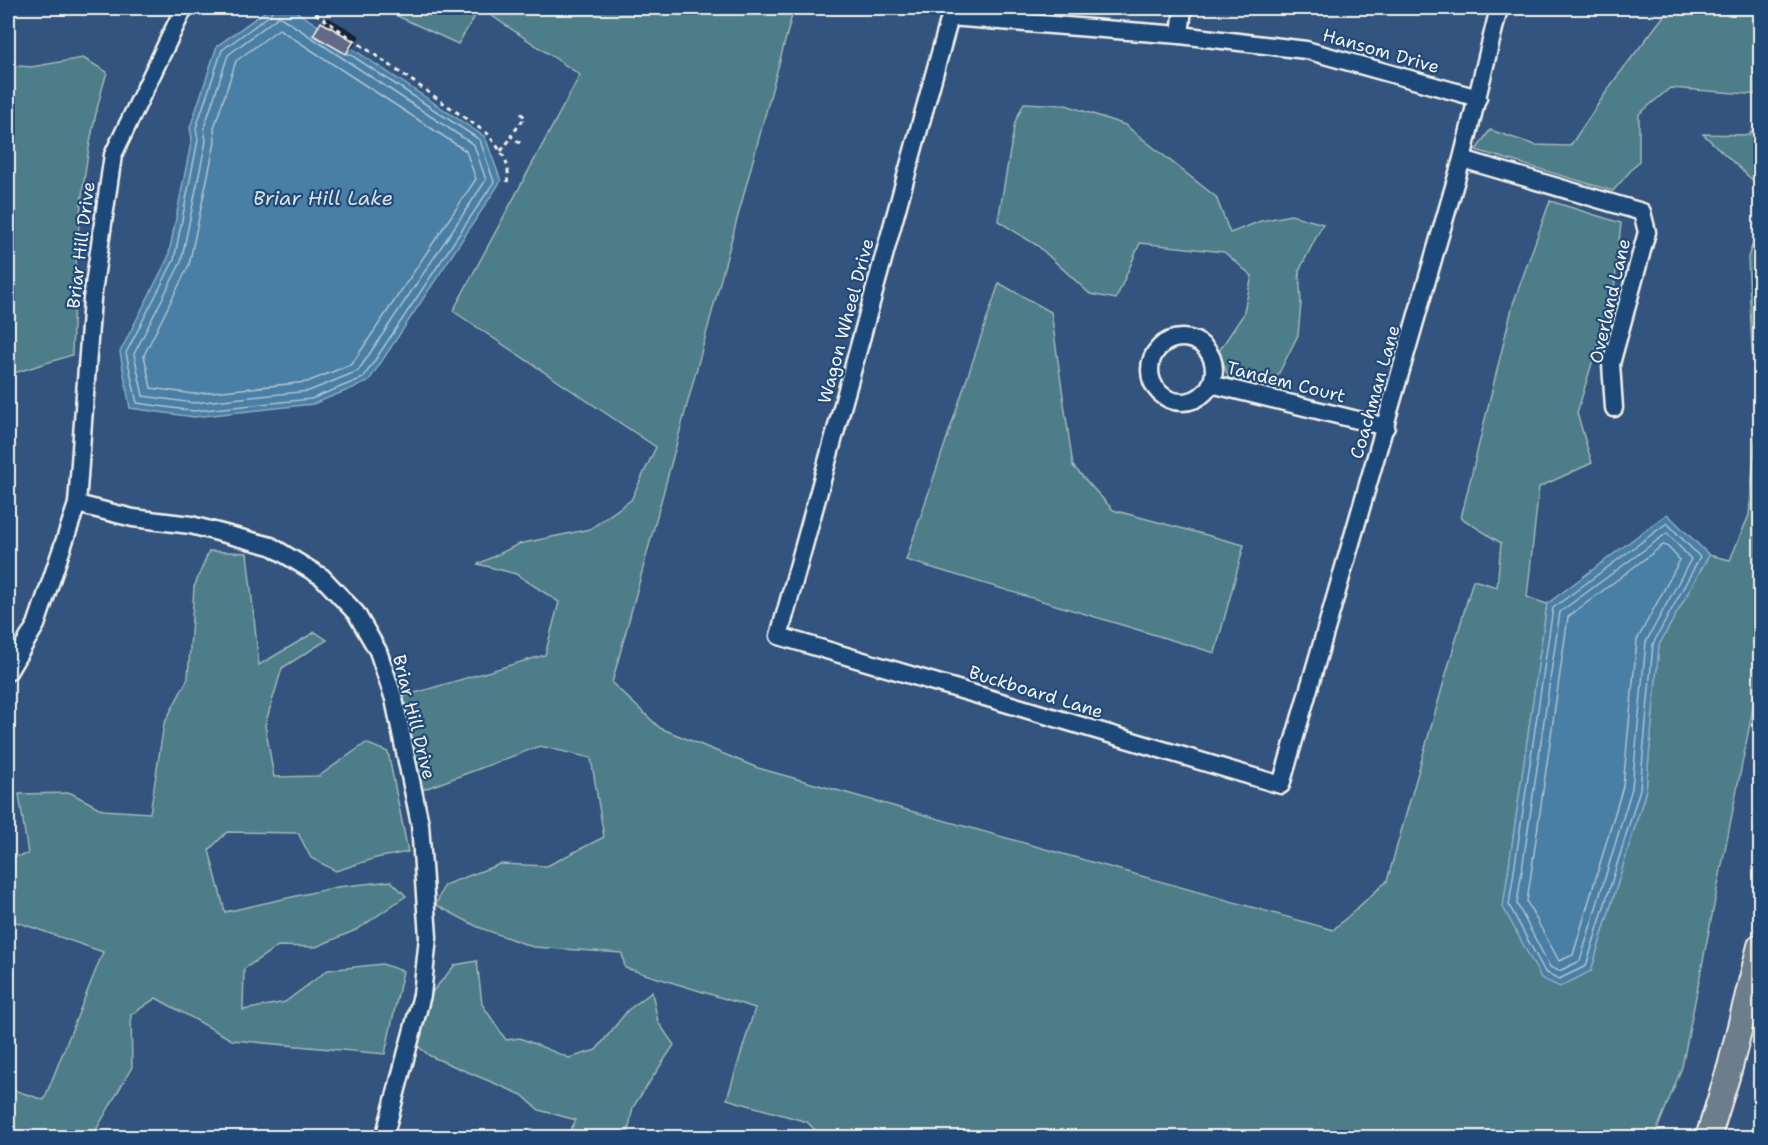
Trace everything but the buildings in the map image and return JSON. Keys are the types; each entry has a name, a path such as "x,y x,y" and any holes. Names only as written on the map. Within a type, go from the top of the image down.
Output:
{"highway":[{"path":"1708,1137 1730,1067 1761,946"}],"street":[{"name":"Briar Hill Drive","path":"8,672 36,626 77,504 93,289 113,155 184,8"},
{"path":"1180,35 1183,8"},
{"name":"Coachman Lane","path":"1281,785 1462,159 1499,8"},
{"name":"Hansom Drive","path":"950,17 1180,35 1306,50 1478,98"},
{"name":"Wagon Wheel Drive","path":"779,636 950,17"},
{"name":"Overland Lane","path":"1462,159 1642,212 1647,231 1611,364 1614,408"},
{"name":"Tandem Court","path":"1211,384 1386,427"},
{"name":"Briar Hill Drive","path":"77,504 133,518 191,525 271,546 322,577 356,613 378,651 394,699 420,824 428,937 422,996 384,1137"},
{"name":"Buckboard Lane","path":"779,636 1281,785"}],"path":[{"path":"308,8 356,39 461,117 488,134 501,151 508,166 507,182"},
{"path":"501,151 525,117 520,113"},
{"path":"512,137 520,143"}],"green space":[{"path":"380,8 480,8 458,44"},
{"path":"480,8 794,8 612,683 660,728 758,768 1333,930 1387,881 1473,580 1497,587 1501,543 1461,518 1513,304 1550,201 1621,223 1614,290 1577,413 1592,463 1539,487 1527,597 1547,604 1503,907 1591,971 1646,790 1659,645 1709,555 1730,560 1749,515 1758,404 1752,349 1748,257 1760,224 1760,673 1682,1067 1654,1137 1025,1138 1008,1133 968,1138 822,1137 807,1122 727,1099 755,1008 625,968 622,953 533,947 478,927 436,905 444,885 500,864 547,866 604,837 591,758 540,746 414,793 394,699 545,655 559,602 516,574 478,564 519,544 590,529 631,500 656,447 453,311 580,75"},
{"path":"1670,8 1760,8 1760,95 1670,88 1639,114 1639,161 1613,191 1476,150 1490,130 1535,145 1570,146 1613,82"},
{"path":"83,58 107,72 84,177 77,248 72,355 8,375 8,65 31,67"},
{"path":"1024,103 1066,105 1125,125 1216,197 1230,233 1261,221 1291,215 1323,224 1299,271 1301,303 1298,335 1273,385 1229,379 1219,351 1243,315 1252,276 1224,252 1140,243 1116,299 1090,294 1038,246 998,221 1015,122"},
{"path":"1760,118 1760,187 1703,134 1749,135"},
{"path":"999,283 1051,312 1073,466 1113,510 1244,545 1215,653 906,560"},
{"path":"209,551 247,553 259,665 315,632 327,640 282,668 265,725 274,777 319,776 366,743 388,752 408,852 376,858 336,871 311,858 298,833 227,832 209,850 225,912 337,887 391,881 406,896 358,929 316,947 278,946 244,969 243,1010 285,1002 328,970 382,964 403,971 385,1054 232,1040 156,998 131,1015 132,1067 92,1137 8,1137 8,1088 44,1100 103,952 8,919 8,858 28,854 19,794 71,793 103,810 150,813 164,724 188,678 194,587"},
{"path":"477,961 482,1004 506,1040 520,1038 569,1058 596,1050 628,1010 652,992 658,1022 674,1045 633,1107 627,1137 566,1138 576,1120 539,1110 522,1095 430,1056 413,1042 433,991 455,965"}],"water":[{"name":"Briar Hill Lake","path":"270,8 291,8 485,137 501,181 368,382 313,404 194,417 130,408 120,352 168,258 192,138 190,128 217,46"},
{"path":"1667,514 1709,555 1659,645 1646,790 1591,971 1560,987 1541,978 1503,907 1547,604"}]}
